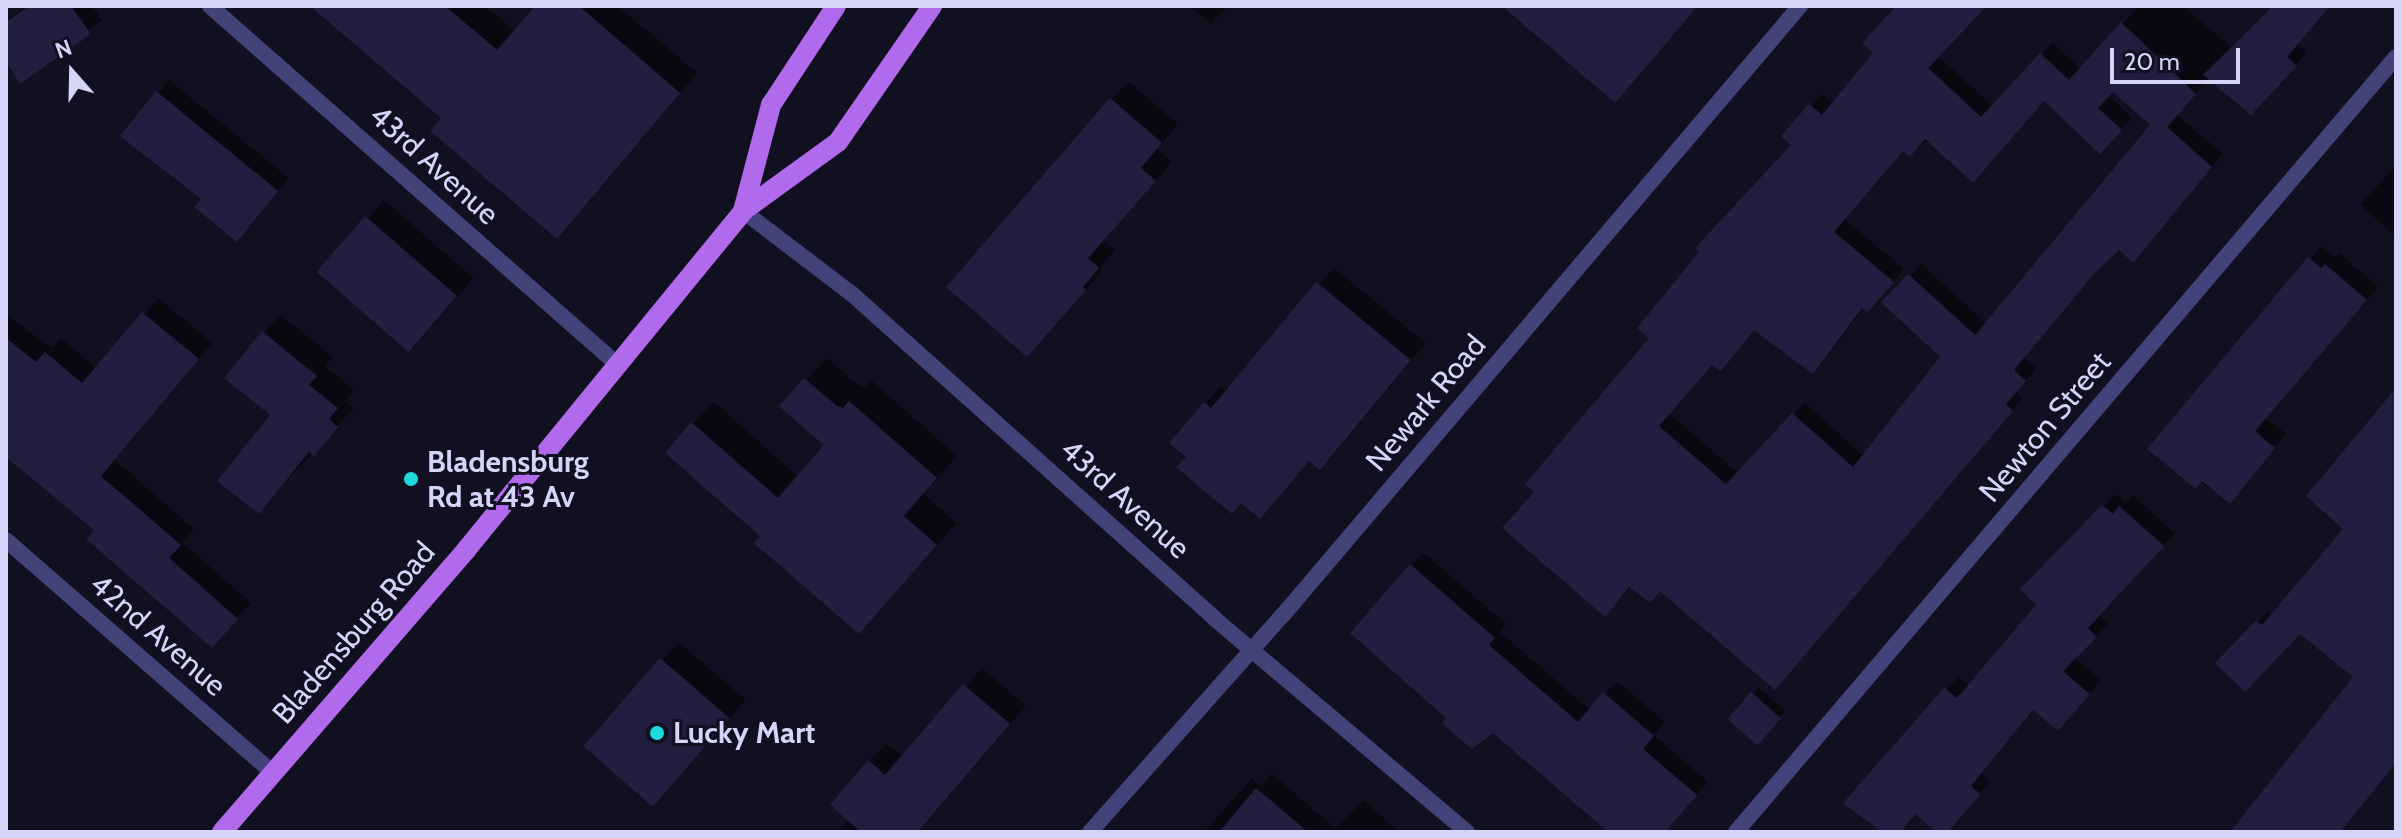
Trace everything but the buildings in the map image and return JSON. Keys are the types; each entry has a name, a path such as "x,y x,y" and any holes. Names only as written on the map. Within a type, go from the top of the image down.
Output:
{"main road":[{"name":"Bladensburg Road","path":"743,211 771,105 836,6"},
{"name":"Bladensburg Road","path":"222,832 619,366 743,211 838,142 932,6"}],"street":[{"name":"43rd Avenue","path":"210,6 619,366"},
{"name":"Newark Road","path":"1090,832 1253,649 1800,6"},
{"name":"Newton Street","path":"1736,832 2396,57"},
{"name":"43rd Avenue","path":"743,211 852,294 1253,649 1467,832"},
{"name":"42nd Avenue","path":"6,540 273,773"}],"place":[{"name":"Bladensburg Rd at 43 Av","path":"411,479"},
{"name":"Lucky Mart","path":"657,733"}]}
